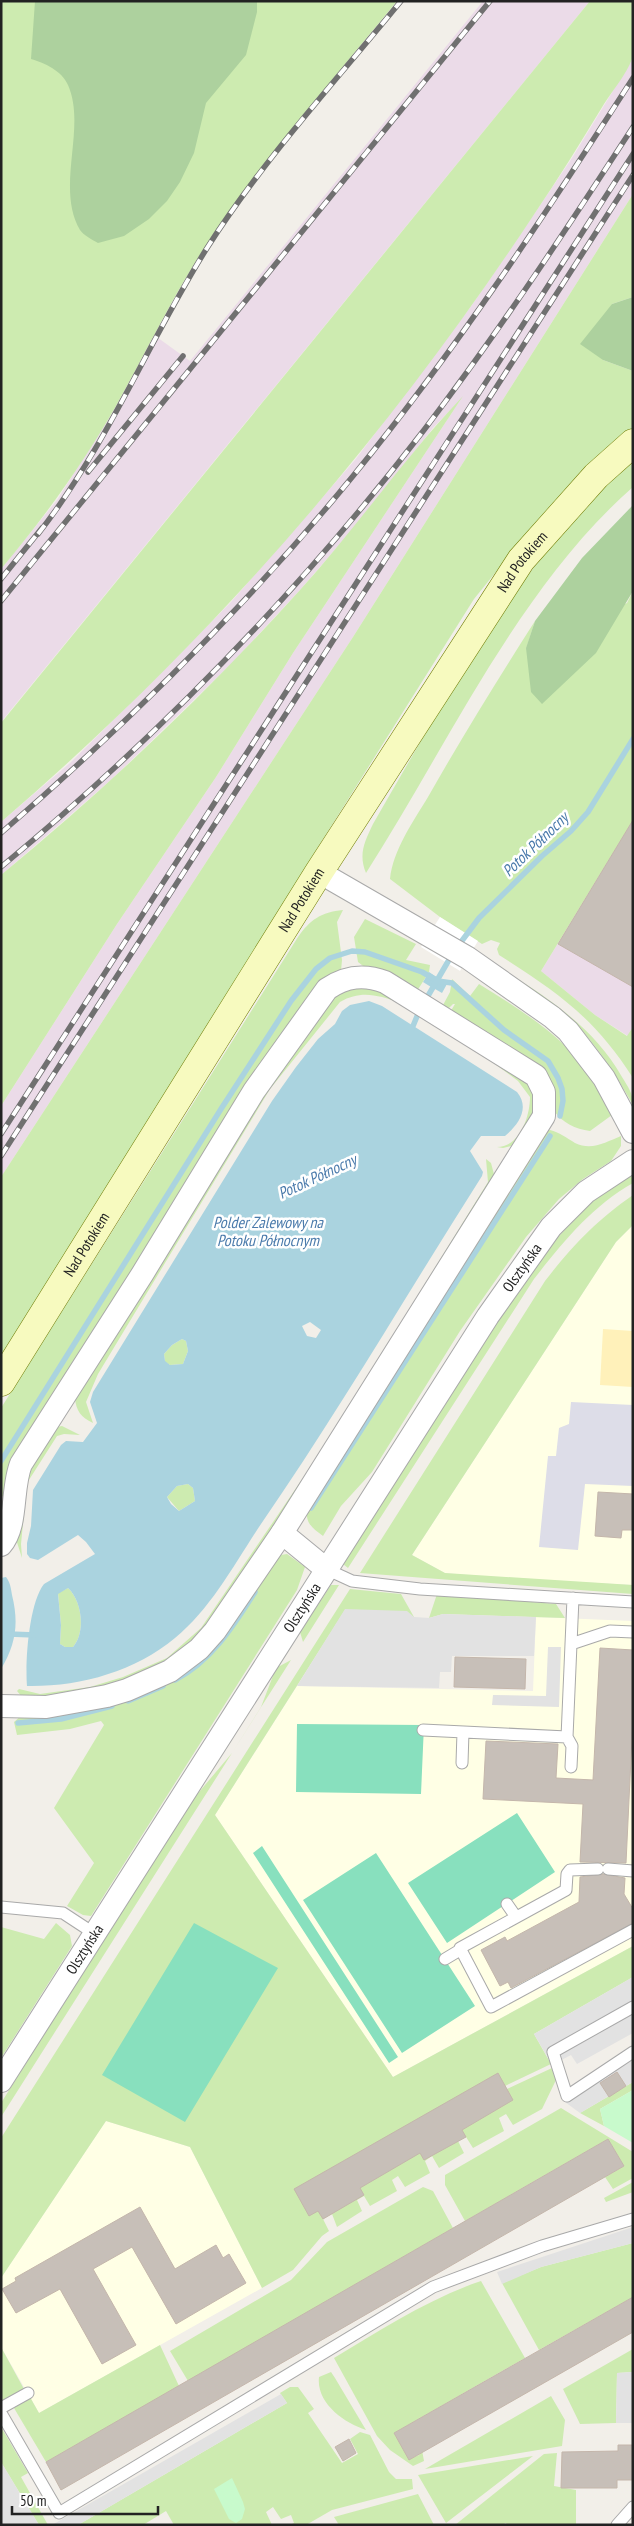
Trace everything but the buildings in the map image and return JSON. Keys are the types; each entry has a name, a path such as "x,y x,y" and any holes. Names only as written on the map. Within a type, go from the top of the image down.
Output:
{"main road":[{"name":"Nad Potokiem","path":"1,1382 319,872 521,560 596,476 633,442"}],"street":[{"path":"319,872 468,958 552,1017 568,1032 604,1078 633,1132"},
{"path":"1,1545 9,1529 16,1475 21,1464 144,1273 254,1091 328,989 345,979 373,978 385,982 536,1076 544,1092 546,1103 544,1116 282,1533 215,1631 199,1649 170,1671 126,1690 82,1702 27,1708 1,1706"},
{"name":"Olsztyńska","path":"1,2081 488,1316 551,1227 586,1192 633,1161"},
{"path":"282,1533 326,1569"}],"lane":[{"path":"326,1569 352,1581 420,1589 633,1602"},
{"path":"571,1767 572,1746 567,1737 573,1598"},
{"path":"571,1644 610,1631 633,1632"},
{"path":"423,1730 567,1737"},
{"path":"462,1763 463,1732"},
{"path":"445,1959 566,1890 567,1874 570,1870 633,1870"},
{"path":"507,1904 516,1917"},
{"path":"1,1907 62,1913 95,1934"},
{"path":"460,1950 491,2007 633,1930"},
{"path":"633,2007 552,2052 566,2096 633,2052"},
{"path":"1,2413 59,2513 433,2287 533,2249 633,2219"},
{"path":"1,2408 28,2393"},
{"path":"617,2525 633,2507"}],"shaded area":[{"path":"483,1 590,1 1,722 1,569 57,500 115,408 154,335 190,361"},
{"path":"633,58 633,194 353,637 1,1177 1,1106 117,924 216,777 293,653 461,399 433,428 358,523 300,590 231,664 112,779 1,875 1,822 70,763 231,602 355,460 472,305 572,158"},
{"path":"633,820 633,1027 628,1036 595,1015 541,971"},
{"path":"633,1225 633,1585 445,1573 412,1555 616,1242"},
{"path":"571,1402 633,1405 633,1486 585,1484 578,1550 539,1547 548,1456 556,1456 559,1428 569,1424"},
{"path":"345,1609 407,1611 414,1617 429,1618 443,1614 536,1617 534,1656 452,1656 451,1672 440,1672 439,1688 297,1686"},
{"path":"536,1617 633,1621 633,1946 393,2077 215,1815 297,1686 533,1691"},
{"path":"548,1647 561,1647 559,1707 492,1705 493,1695 546,1696"},
{"path":"633,1977 633,2033 577,2064 571,2055 552,2065 534,2034"},
{"path":"633,2060 633,2082 580,2113 565,2102"},
{"path":"106,2121 190,2147 262,2288 39,2413 1,2347 1,2278"},
{"path":"633,2227 633,2243 541,2267 502,2284 497,2272"},
{"path":"633,2372 633,2423 616,2423 617,2373"},
{"path":"281,2394 287,2403 78,2525 52,2525"},
{"path":"1,2462 39,2525 1,2525"}],"green space":[{"path":"1,1 397,1 298,121 228,213 182,284 116,406 90,449 48,510 1,569"},
{"path":"35,1 257,1 257,12 246,55 206,103 194,153 180,182 167,201 149,219 124,236 98,243 81,232 73,213 70,177 74,138 73,102 68,85 62,76 47,65 31,59"},
{"path":"590,1 633,1 632,59 623,77 533,216 475,300 415,382 353,461 221,612 151,684 1,822 1,723"},
{"path":"633,194 633,297 612,304 603,360 633,371 633,429 520,542 474,599 308,863 131,1156 1,1362 1,1177 353,637"},
{"path":"633,297 633,371 603,360 580,344 612,304"},
{"path":"463,396 293,653 216,777 117,924 1,1106 1,875 80,808 156,738 265,628 321,566 421,443"},
{"path":"633,457 633,487 592,527 520,619 456,721 366,873 363,854 365,842 373,824 418,746 490,629 543,555 579,512"},
{"path":"633,505 633,591 596,653 542,704 531,692 526,648 535,621 582,558"},
{"path":"633,591 633,820 541,971 595,1015 627,1036 633,1027 633,1078 604,1038 574,1008 499,955 497,949 500,943 491,940 482,944 440,917 390,879 395,857 410,826 480,708 535,621 526,649 627,603"},
{"path":"343,910 337,922 342,960 341,971 5,1497 1,1496 1,1408 298,937 307,926 322,915"},
{"path":"365,919 416,944 406,960 430,965 429,972 417,991 367,969 358,962 354,937"},
{"path":"486,959 544,996 579,1024 609,1057 628,1087 633,1105 604,1058 568,1016"},
{"path":"452,979 470,996 479,984 554,1035 586,1070 612,1115 590,1131 574,1127 561,1119 554,1111 554,1089 550,1080 542,1071 449,1014 455,1004 447,1010 442,1007 450,992"},
{"path":"372,986 400,1003 370,995 355,996 340,1002 270,1089 98,1374 86,1402 93,1423 89,1421 78,1410 75,1398 262,1088 329,1000 348,988"},
{"path":"491,1061 525,1080 538,1104 520,1144 503,1148 497,1147 505,1146 518,1136 526,1121 530,1097 518,1081"},
{"path":"550,1130 575,1143 587,1146 599,1145 621,1136 621,1146 611,1161 583,1179 559,1199 526,1237 460,1331 372,1472 341,1506 323,1536 308,1521 307,1506 545,1131"},
{"path":"486,1159 491,1163 495,1178 267,1543 190,1648 106,1690 23,1698 17,1691 19,1689 40,1694 90,1687 123,1677 167,1658 201,1628 324,1447 488,1182"},
{"path":"633,1173 633,1183 618,1192 591,1214 567,1239 534,1279 348,1568 343,1564 497,1322 550,1245 600,1194"},
{"path":"633,1195 633,1225 616,1242 412,1555 445,1573 633,1585 633,1594 360,1573 545,1281 585,1235 607,1214"},
{"path":"182,1339 186,1341 188,1351 183,1364 170,1365 165,1362 164,1354 172,1345"},
{"path":"62,1426 80,1435 64,1434 57,1436 27,1483 21,1544 22,1558 14,1533 21,1483 57,1427"},
{"path":"188,1484 193,1488 195,1501 179,1511 167,1497 177,1486"},
{"path":"287,1554 305,1567 297,1590 91,1916 83,1915 67,1906 94,1863 54,1808 104,1725 101,1721 70,1729 17,1735 14,1722 22,1715 156,1684 281,1555"},
{"path":"331,1585 339,1585 303,1642 300,1632"},
{"path":"68,1588 77,1601 81,1617 80,1633 73,1647 65,1647 60,1644 61,1625 58,1593"},
{"path":"350,1589 401,1594 414,1617 345,1610 215,1815 393,2077 633,1946 633,1977 534,2034 551,2064 505,2086 507,2089 552,2068 556,2080 542,2109 513,2125 506,2114 499,2118 504,2131 473,2148 466,2137 458,2141 464,2153 439,2168 432,2156 425,2161 430,2173 405,2187 398,2176 392,2180 397,2191 370,2206 364,2196 357,2200 362,2211 337,2227 332,2214 323,2219 329,2231 322,2236 293,2270 262,2288 190,2147 106,2121 1,2278 1,2138"},
{"path":"437,1594 556,1604 565,1618 443,1614 429,1618"},
{"path":"291,1660 261,1707 276,1668"},
{"path":"297,1724 424,1725 421,1794 296,1792"},
{"path":"232,1753 1,2117 1,2103 170,1834 194,1798"},
{"path":"517,1813 555,1872 447,1943 408,1883"},
{"path":"262,1846 398,2057 389,2063 253,1853"},
{"path":"376,1853 475,2006 402,2053 303,1900"},
{"path":"56,1923 70,1935 72,1946 1,2058 1,1927 44,1939"},
{"path":"194,1923 278,1968 185,2122 102,2075"},
{"path":"633,2082 633,2090 600,2109 604,2126 580,2113"},
{"path":"633,2090 633,2143 604,2126 600,2109"},
{"path":"561,2108 633,2152 633,2178 613,2189 605,2177 624,2166 608,2139 465,2221 445,2185 445,2175"},
{"path":"633,2182 633,2192 606,2202 604,2198"},
{"path":"423,2187 433,2191 453,2228 188,2381 170,2351 291,2280 327,2242"},
{"path":"633,2243 633,2297 539,2350 502,2283 541,2267"},
{"path":"481,2281 525,2358 394,2433 409,2459 419,2455 422,2450 424,2461 413,2466 390,2450 377,2436 334,2358 424,2306 461,2288"},
{"path":"160,2345 179,2386 46,2462 14,2408 30,2397 39,2413"},
{"path":"1,2347 24,2389 1,2401"},
{"path":"633,2349 633,2372 617,2373 616,2423 580,2424 563,2389"},
{"path":"331,2372 366,2430 349,2422 333,2411 322,2395 319,2377"},
{"path":"290,2387 298,2387 314,2409 308,2413 342,2463 358,2454 350,2439 360,2432 370,2435 389,2472 396,2479 412,2479 413,2489 332,2510 306,2525 290,2525 294,2523 291,2515 281,2519 273,2507 266,2512 272,2525 174,2525 166,2511 143,2525 78,2525 287,2403 280,2393"},
{"path":"551,2396 565,2420 562,2446 425,2469"},
{"path":"1,2427 28,2473 21,2477 48,2525 39,2525 1,2462"},
{"path":"557,2453 554,2486 576,2490 576,2525 507,2525 506,2523 502,2525 455,2525 544,2454"},
{"path":"533,2456 446,2523 418,2475"},
{"path":"232,2478 245,2509 242,2519 236,2523 229,2519 214,2489"},
{"path":"418,2494 434,2525 339,2525 334,2517"}],"sand":[{"path":"603,1329 633,1331 633,1387 600,1385"}],"water":[{"path":"429,972 447,984 442,993 435,989 431,991 431,987 423,982"},
{"name":"Polder Zalewowy na Potoku Północnym","path":"369,1001 382,1006 517,1092 523,1104 521,1116 515,1126 505,1136 481,1136 470,1151 483,1172 482,1176 346,1395 222,1585 200,1613 175,1638 159,1650 124,1668 105,1675 66,1684 27,1686 29,1633 39,1593 44,1584 95,1554 78,1535 38,1560 30,1558 27,1554 27,1543 31,1526 33,1490 61,1445 66,1441 83,1442 97,1423 90,1402 93,1392 272,1101 318,1039 335,1024 342,1011 350,1005","holes":["310,1322 321,1330 316,1338 307,1336 302,1326","182,1339 186,1341 188,1351 183,1364 170,1365 165,1361 164,1354 172,1345","188,1484 193,1488 195,1501 179,1511 171,1504 167,1497 177,1486","68,1588 77,1601 79,1608 81,1617 80,1633 73,1647 65,1647 60,1644 61,1625 58,1594"]},
{"path":"6,1577 11,1590 16,1624 10,1651 1,1669 1,1578"}],"pier":[{"path":"440,917 478,941 460,971 421,947"}],"waterway":[{"name":"Potok Północny","path":"458,946 479,918 542,856 571,831 588,812 633,739"},
{"path":"1,1461 221,1109 291,1001 316,969 330,958 352,951 365,952 422,972 438,981 452,983 504,1030 548,1061 562,1089 563,1101 560,1116"},
{"name":"Potok Północny","path":"425,1001 453,953"},
{"name":"Potok Północny","path":"411,1031 420,1009"},
{"path":"311,1508 550,1136"},
{"path":"175,1680 211,1653 255,1592"},
{"name":"Potok Północny","path":"9,1634 35,1635"},
{"path":"128,1701 163,1686"},
{"path":"18,1723 61,1719 112,1706"}],"railway":[{"path":"38,534 63,500 106,430 165,320 207,248 229,215 300,122 401,1"},
{"path":"1,601 490,1"},
{"path":"1,833 95,749 185,662 229,617 313,524 391,428 464,331 567,180 633,78"},
{"path":"1,867 59,818 171,714 277,605 328,548 424,430 505,319 633,127"},
{"path":"1,1134 633,154"},
{"path":"1,1156 633,175"},
{"path":"88,472 183,356"},
{"path":"1,579 42,528"}]}
